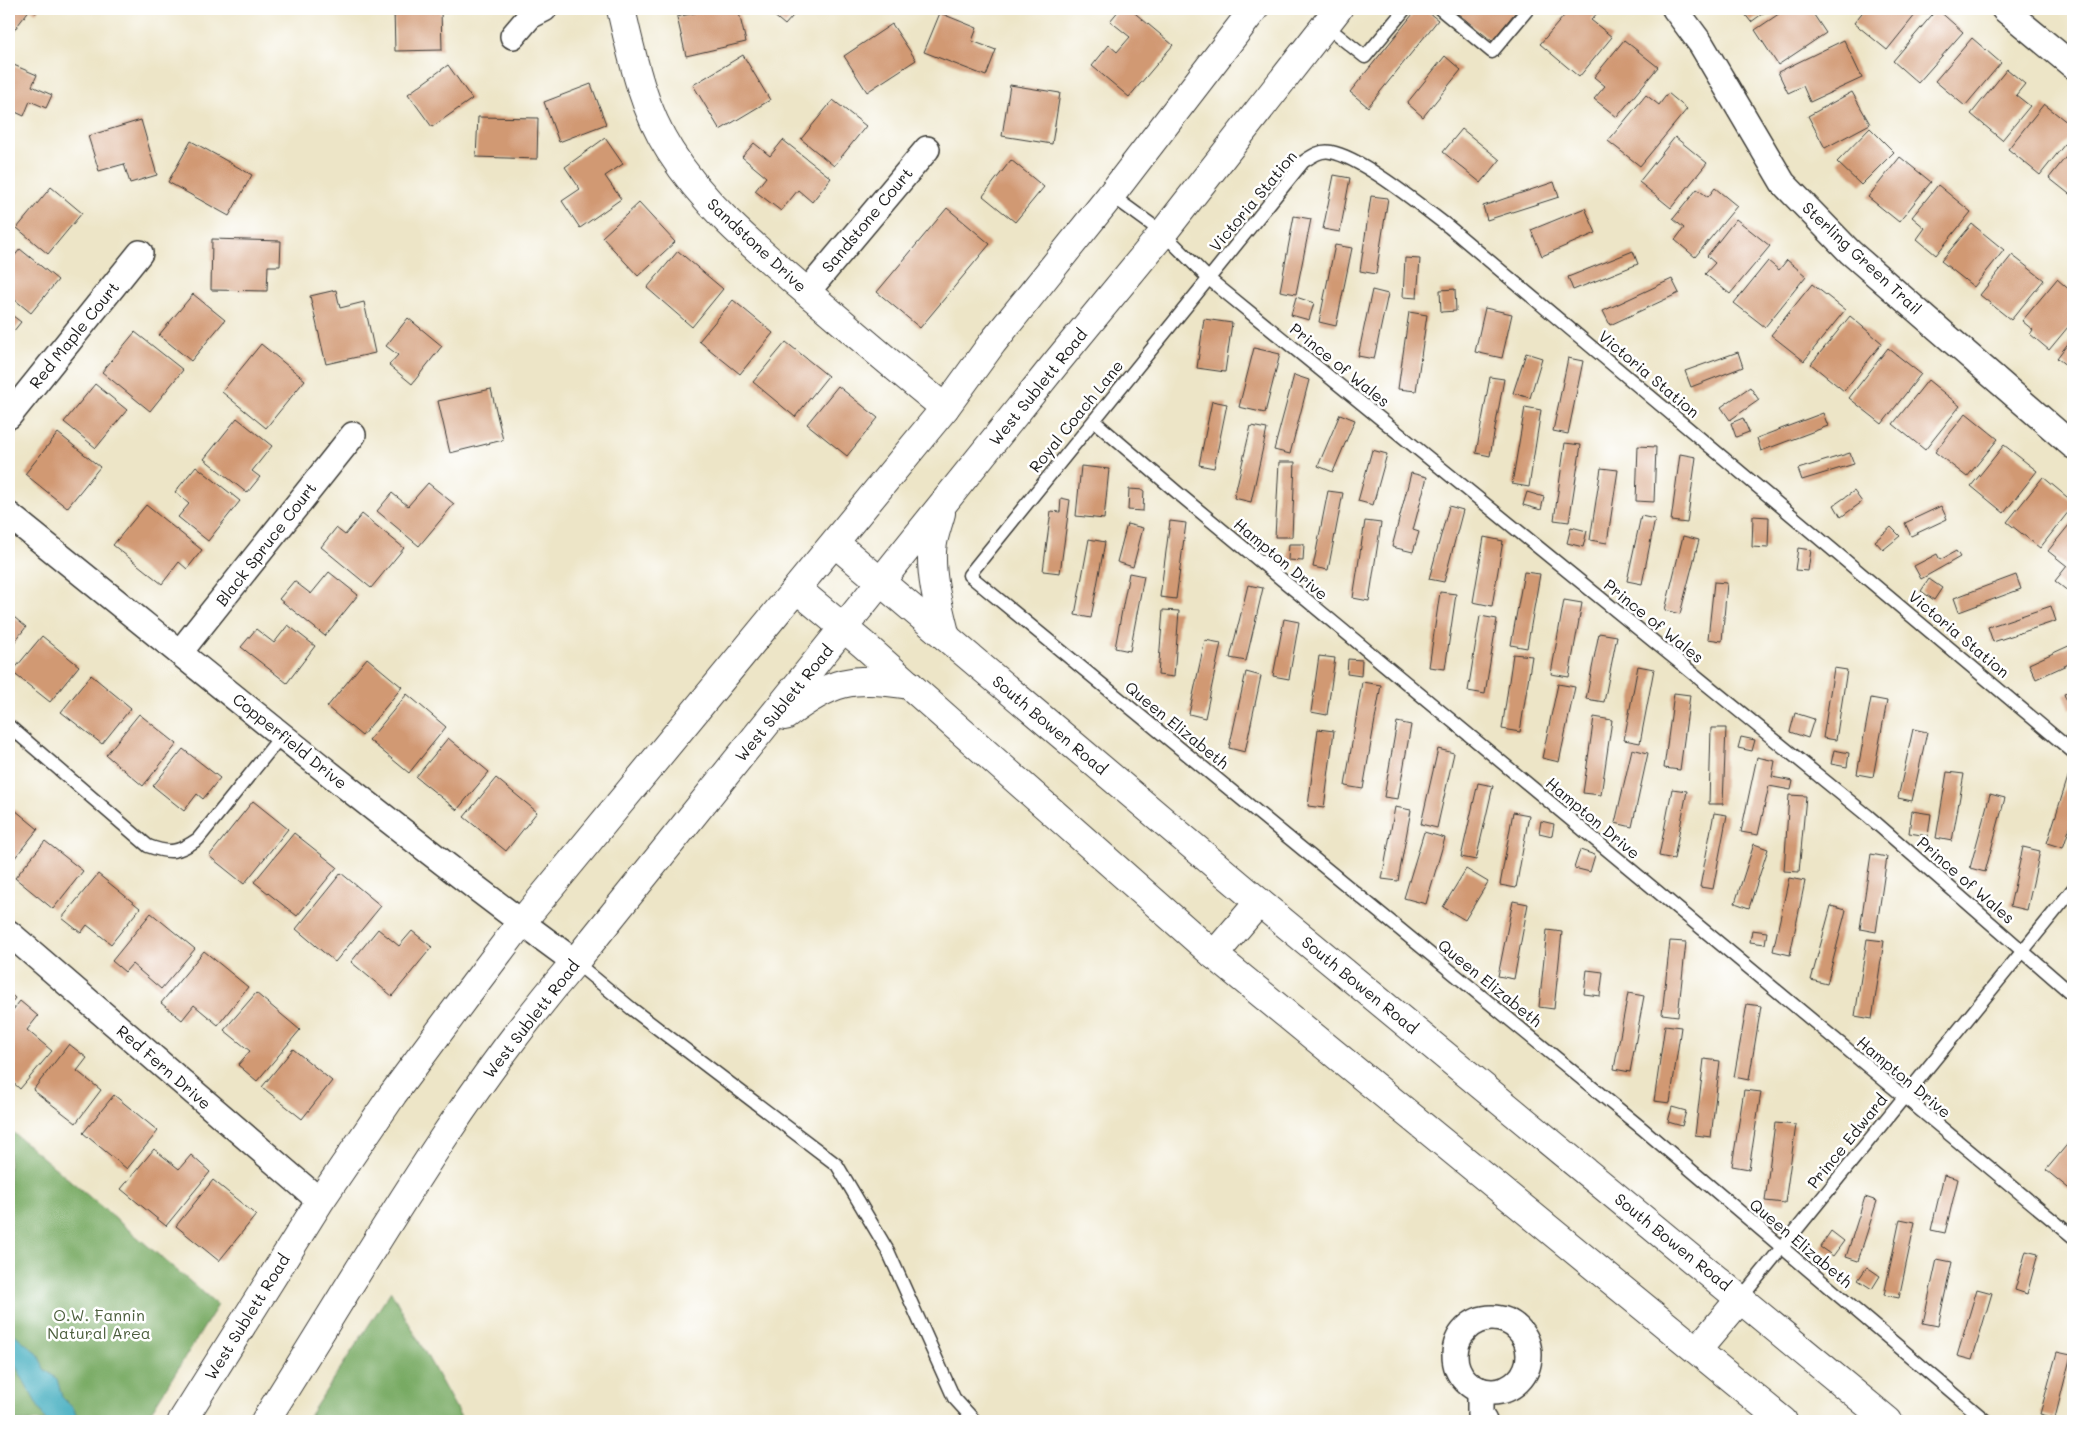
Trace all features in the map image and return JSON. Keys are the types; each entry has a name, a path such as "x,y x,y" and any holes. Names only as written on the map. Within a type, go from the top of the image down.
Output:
{"main road":[{"name":"Sandstone Drive","path":"621,9 634,64 654,120 670,151 711,206 807,292 945,408"},
{"name":"West Sublett Road","path":"182,1421 320,1201 393,1094 521,923 836,544 945,408 993,342 1111,195 1254,9"},
{"name":"West Sublett Road","path":"265,1421 454,1122 537,1007 1164,233 1331,17"},
{"path":"943,505 932,556 933,583 946,637"},
{"name":"South Bowen Road","path":"836,544 1259,902 1888,1421"},
{"path":"798,590 844,627 1214,955 1698,1349 1783,1421"},
{"path":"755,738 812,695 847,682 880,680 910,685"},
{"path":"1214,955 1259,902"},
{"path":"1698,1349 1741,1298"}],"street":[{"path":"513,36 530,16 544,9"},
{"name":"Sterling Green Trail","path":"1675,9 1701,44 1783,182 1850,252 2073,446"},
{"path":"2004,9 2073,66"},
{"name":"Sandstone Court","path":"807,292 927,149"},
{"name":"Red Maple Court","path":"9,416 140,253"},
{"name":"Black Spruce Court","path":"180,652 353,435"},
{"name":"Copperfield Drive","path":"9,515 282,735 521,923 575,962"},
{"name":"Red Fern Drive","path":"9,933 320,1201"},
{"path":"1480,1390 1480,1415 1484,1421"}],"lane":[{"path":"1331,17 1365,57 1405,9"},
{"path":"1440,9 1492,52 1528,9"},
{"name":"Victoria Station","path":"1209,278 1303,162 1317,153 1331,152 1352,160 1397,188 1449,227 2073,752"},
{"name":"Prince of Wales","path":"1111,195 1164,233 1209,278 1868,816 2073,995"},
{"name":"Royal Coach Lane","path":"969,575 1209,278"},
{"name":"Hampton Drive","path":"1094,421 1179,494 2073,1237"},
{"name":"Queen Elizabeth","path":"969,575 1644,1130 1986,1421"},
{"path":"9,726 148,846 163,851 182,851 198,840 282,735"},
{"name":"Prince Edward","path":"1741,1298 2073,889"},
{"path":"575,962 632,1009 837,1164 888,1251 954,1398 975,1421"}],"green space":[{"name":"O.W. Fannin Natural Area","path":"9,1129 218,1305 145,1421 9,1421"},
{"path":"391,1291 462,1419 460,1421 306,1421"}],"water":[{"path":"12,1332 38,1354 44,1369 57,1379 62,1397 74,1409 78,1421 46,1421 9,1354 9,1334"}],"building":[{"path":"9,9 30,9 9,37"},
{"path":"30,9 39,9 36,13"},
{"path":"394,9 441,9 442,50 395,51"},
{"path":"712,9 738,9 746,42 686,56 677,17"},
{"path":"766,9 799,9 785,25"},
{"path":"1120,9 1130,9 1173,45 1129,97 1092,66 1109,45 1117,52 1130,37 1110,21"},
{"path":"1417,9 1424,9 1438,20 1368,107 1350,92"},
{"path":"1452,9 1518,9 1492,41"},
{"path":"1570,9 1601,9 1591,20 1612,37 1579,77 1540,44"},
{"path":"1741,9 1769,9 1751,22"},
{"path":"1786,9 1810,9 1826,33 1778,65 1755,30"},
{"path":"1865,9 1920,9 1887,50 1854,23"},
{"path":"1937,9 1963,32 1918,83 1893,61"},
{"path":"940,13 977,28 972,41 996,50 986,76 924,52"},
{"path":"892,24 916,60 867,92 844,56"},
{"path":"1972,38 2001,63 1965,106 1935,81"},
{"path":"1624,40 1658,67 1617,117 1594,99 1605,86 1594,77"},
{"path":"1844,40 1862,78 1810,102 1803,86 1788,93 1778,72"},
{"path":"743,55 770,100 720,130 693,85"},
{"path":"1445,56 1461,70 1423,117 1407,103"},
{"path":"9,63 37,75 32,86 52,95 46,108 30,101 24,116 9,109"},
{"path":"448,65 472,99 432,127 408,94"},
{"path":"2007,69 2025,84 2016,95 2030,106 2002,140 1971,114"},
{"path":"591,84 606,124 559,142 544,102"},
{"path":"1010,85 1060,93 1052,144 1002,136"},
{"path":"1852,92 1870,124 1825,148 1808,116"},
{"path":"1668,93 1687,109 1640,166 1608,141 1646,95 1659,105"},
{"path":"833,100 866,126 834,166 801,139"},
{"path":"2044,104 2073,127 2073,134 2040,175 2008,149"},
{"path":"478,117 538,118 537,159 476,157"},
{"path":"141,120 157,175 130,183 124,164 99,171 88,136"},
{"path":"1870,128 1894,152 1861,185 1837,162"},
{"path":"1462,129 1500,160 1481,183 1443,152"},
{"path":"1675,137 1707,163 1671,208 1639,182"},
{"path":"605,138 623,164 605,176 621,199 580,228 562,201 580,189 565,167"},
{"path":"783,140 831,178 812,202 798,190 781,211 755,191 766,177 742,157 754,143 770,156"},
{"path":"191,141 252,175 229,216 168,182"},
{"path":"2073,148 2073,197 2049,178"},
{"path":"1900,157 1931,182 1899,222 1868,197"},
{"path":"1011,160 1044,187 1015,222 983,196"},
{"path":"1334,175 1350,178 1340,232 1323,229"},
{"path":"1554,182 1559,197 1487,220 1483,206"},
{"path":"1938,185 1971,212 1936,255 1917,239 1925,228 1912,217"},
{"path":"51,187 82,213 48,254 17,228"},
{"path":"1715,188 1737,206 1695,257 1675,240 1684,228 1673,219 1697,189 1708,197"},
{"path":"1371,196 1388,198 1376,274 1360,271"},
{"path":"639,203 675,242 638,276 602,237"},
{"path":"947,208 990,244 920,328 877,292"},
{"path":"1585,208 1596,233 1542,256 1531,230"},
{"path":"1294,216 1311,219 1296,294 1280,291"},
{"path":"1736,219 1770,246 1730,294 1705,274 1715,263 1707,256"},
{"path":"1972,224 2004,250 1974,287 1941,261"},
{"path":"212,239 281,241 280,266 268,266 267,291 211,290"},
{"path":"1335,245 1352,248 1336,326 1319,322"},
{"path":"20,249 58,280 31,313 9,295 9,263"},
{"path":"678,251 723,289 692,327 647,288"},
{"path":"1633,251 1638,264 1573,290 1568,277"},
{"path":"2012,255 2044,280 2011,320 1980,295"},
{"path":"1405,258 1420,259 1417,298 1403,297"},
{"path":"1787,260 1806,276 1765,327 1734,303 1768,261 1779,270"},
{"path":"1672,279 1679,293 1610,325 1603,311"},
{"path":"2057,279 2073,293 2073,321 2049,350 2030,334 2033,330 2022,321"},
{"path":"1812,284 1845,310 1804,361 1771,335"},
{"path":"1455,289 1456,311 1441,312 1440,290"},
{"path":"336,290 340,308 364,302 375,353 326,364 310,296"},
{"path":"1372,290 1388,294 1374,359 1358,356"},
{"path":"193,294 225,320 191,361 159,335"},
{"path":"1296,297 1314,303 1309,320 1291,315"},
{"path":"733,300 773,333 740,374 699,341"},
{"path":"1485,308 1512,314 1502,358 1475,352"},
{"path":"1409,312 1427,315 1416,391 1398,389"},
{"path":"9,313 21,322 9,337"},
{"path":"1850,316 1882,343 1844,391 1811,364"},
{"path":"408,318 442,346 412,384 389,365 398,355 386,346"},
{"path":"1204,319 1232,323 1225,372 1197,368"},
{"path":"135,332 183,370 150,411 102,372"},
{"path":"2073,337 2073,371 2057,358"},
{"path":"786,342 828,376 795,417 753,382"},
{"path":"261,344 305,380 266,428 222,392"},
{"path":"1254,348 1280,354 1265,413 1239,407"},
{"path":"1888,348 1921,374 1882,424 1849,398"},
{"path":"1738,352 1743,367 1691,387 1685,371"},
{"path":"1526,353 1542,358 1530,398 1513,393"},
{"path":"1568,358 1583,361 1568,434 1553,431"},
{"path":"1294,375 1309,380 1290,454 1274,450"},
{"path":"1490,377 1504,379 1490,456 1476,453"},
{"path":"1928,380 1960,406 1925,450 1893,424"},
{"path":"95,384 127,410 96,448 64,422"},
{"path":"838,386 878,418 847,456 807,424"},
{"path":"1750,387 1759,400 1730,420 1721,407"},
{"path":"491,389 503,440 450,453 438,401"},
{"path":"1212,401 1227,404 1214,468 1199,465"},
{"path":"1525,407 1541,410 1529,487 1512,484"},
{"path":"1823,413 1828,426 1761,451 1757,438"},
{"path":"1966,413 1998,439 1967,477 1935,452"},
{"path":"1340,414 1355,420 1333,472 1318,466"},
{"path":"237,418 272,446 252,471 260,477 247,493 204,459"},
{"path":"1743,418 1749,432 1736,437 1731,423"},
{"path":"1251,426 1267,429 1251,502 1234,498"},
{"path":"58,433 100,467 67,508 25,474"},
{"path":"1565,443 1581,445 1569,522 1554,520"},
{"path":"2004,445 2037,471 2004,513 1971,486"},
{"path":"1638,446 1656,447 1654,502 1636,501"},
{"path":"1372,450 1387,454 1373,505 1358,501"},
{"path":"1850,453 1854,464 1802,480 1798,469"},
{"path":"1680,454 1696,457 1687,523 1671,521"},
{"path":"1279,462 1295,462 1292,537 1275,537"},
{"path":"196,466 240,501 208,541 178,517 189,504 175,492"},
{"path":"1081,466 1109,469 1104,519 1076,516"},
{"path":"1601,468 1618,470 1607,543 1590,540"},
{"path":"1411,473 1427,477 1413,530 1419,532 1413,552 1392,547"},
{"path":"2043,477 2073,502 2073,506 2040,548 2007,522"},
{"path":"428,483 454,504 419,546 377,511 392,493 408,506"},
{"path":"1129,489 1144,490 1143,511 1128,510"},
{"path":"1328,491 1343,493 1328,570 1313,567"},
{"path":"1854,491 1862,502 1841,517 1834,505"},
{"path":"1527,492 1544,497 1541,510 1523,505"},
{"path":"1061,498 1070,500 1060,573 1043,571 1051,511 1060,512"},
{"path":"146,505 202,550 187,569 179,562 162,584 113,545"},
{"path":"1449,506 1463,510 1444,582 1429,579"},
{"path":"1941,506 1947,519 1911,536 1905,523"},
{"path":"362,514 404,548 371,588 321,547 336,528 345,535"},
{"path":"1641,516 1655,519 1642,584 1627,581"},
{"path":"1753,516 1769,517 1768,548 1752,547"},
{"path":"2073,520 2073,588 2069,592 2055,581 2067,566 2048,551"},
{"path":"1170,521 1186,523 1176,599 1160,597"},
{"path":"1365,521 1381,523 1369,601 1353,598"},
{"path":"1127,524 1143,528 1133,567 1117,562"},
{"path":"1571,527 1587,531 1583,547 1567,543"},
{"path":"1891,527 1900,536 1883,550 1875,541"},
{"path":"1683,536 1699,540 1680,614 1665,610"},
{"path":"1484,537 1503,541 1492,606 1473,602"},
{"path":"1089,539 1105,542 1091,618 1075,615"},
{"path":"1289,544 1304,544 1303,561 1288,560"},
{"path":"1798,548 1811,550 1808,571 1795,570"},
{"path":"1956,551 1960,557 1921,579 1914,566 1937,554 1940,560"},
{"path":"329,572 358,595 325,636 279,599 294,581 311,594"},
{"path":"1524,572 1540,574 1527,648 1511,645"},
{"path":"1129,573 1144,576 1130,651 1115,648"},
{"path":"2016,575 2021,589 1959,612 1954,598"},
{"path":"1929,579 1942,588 1934,600 1921,591"},
{"path":"1714,582 1727,583 1722,641 1708,639"},
{"path":"1248,585 1263,588 1246,661 1230,658"},
{"path":"1440,592 1456,594 1445,669 1429,667"},
{"path":"1564,600 1582,603 1569,677 1551,674"},
{"path":"2051,606 2056,621 1993,642 1988,627"},
{"path":"1163,610 1179,611 1174,677 1158,675"},
{"path":"9,613 26,627 9,649"},
{"path":"1480,616 1497,619 1485,694 1468,691"},
{"path":"1284,619 1299,622 1289,679 1273,676"},
{"path":"288,625 315,646 287,683 241,647 256,629 274,643"},
{"path":"1599,633 1617,636 1604,702 1586,699"},
{"path":"42,636 79,666 50,702 12,672"},
{"path":"1205,640 1221,643 1205,718 1189,714"},
{"path":"2073,644 2073,662 2036,679 2029,664"},
{"path":"1513,654 1532,656 1520,732 1502,729"},
{"path":"1319,656 1335,658 1327,715 1311,712"},
{"path":"367,658 402,687 362,736 327,707"},
{"path":"1348,659 1362,660 1361,676 1347,674"},
{"path":"1638,666 1654,669 1640,743 1624,740"},
{"path":"1834,668 1847,670 1836,740 1823,738"},
{"path":"1246,672 1261,676 1245,752 1229,748"},
{"path":"91,675 131,708 102,744 61,712"},
{"path":"1362,682 1381,685 1363,789 1345,786"},
{"path":"1558,684 1575,687 1559,762 1542,758"},
{"path":"2073,691 2073,708 2070,710 2064,694"},
{"path":"1674,693 1690,695 1680,770 1664,768"},
{"path":"407,694 446,727 409,773 369,740"},
{"path":"1871,698 1887,701 1873,777 1857,774"},
{"path":"1795,713 1814,719 1808,738 1790,732"},
{"path":"139,714 177,744 143,786 106,755"},
{"path":"1594,717 1612,720 1601,795 1583,793"},
{"path":"1397,722 1411,725 1398,799 1384,797"},
{"path":"1711,728 1726,728 1723,804 1709,804"},
{"path":"1318,729 1334,731 1324,808 1308,806"},
{"path":"1913,729 1927,732 1912,801 1898,798"},
{"path":"1741,737 1755,740 1752,751 1738,748"},
{"path":"448,738 489,772 457,810 416,777"},
{"path":"183,749 220,778 203,799 197,794 184,811 153,786"},
{"path":"1438,749 1454,753 1437,828 1421,824"},
{"path":"1632,749 1648,753 1632,827 1615,823"},
{"path":"1834,750 1849,753 1847,767 1831,764"},
{"path":"1757,757 1775,761 1772,777 1793,781 1791,790 1769,786 1758,835 1741,832"},
{"path":"1947,772 1964,774 1952,841 1936,838"},
{"path":"2069,774 2073,775 2073,818 2063,848 2047,843"},
{"path":"496,778 537,812 506,851 464,817"},
{"path":"1478,783 1493,786 1476,860 1461,857"},
{"path":"1672,789 1687,791 1674,859 1659,856"},
{"path":"1990,794 2005,798 1985,872 1970,868"},
{"path":"1789,795 1806,796 1799,872 1784,871"},
{"path":"253,801 288,829 244,884 209,856"},
{"path":"9,805 38,829 9,865"},
{"path":"1395,807 1411,810 1398,881 1382,879"},
{"path":"1912,811 1931,814 1928,836 1909,833"},
{"path":"1513,812 1529,815 1516,888 1500,885"},
{"path":"1714,813 1727,815 1713,889 1700,887"},
{"path":"1541,821 1554,824 1552,836 1539,833"},
{"path":"1424,832 1445,838 1426,904 1404,898"},
{"path":"294,833 337,867 297,916 254,882"},
{"path":"45,841 83,871 53,909 15,878"},
{"path":"1754,844 1768,849 1749,908 1735,903"},
{"path":"2023,847 2040,851 2027,910 2010,906"},
{"path":"1580,850 1595,855 1590,872 1574,868"},
{"path":"1871,854 1887,857 1876,932 1860,929"},
{"path":"1466,869 1488,882 1465,920 1443,907"},
{"path":"341,873 381,906 335,962 296,929"},
{"path":"98,874 140,908 111,944 87,925 81,933 62,918"},
{"path":"1789,878 1805,881 1790,955 1773,951"},
{"path":"1513,901 1528,904 1514,979 1498,976"},
{"path":"1831,906 1846,910 1827,984 1811,980"},
{"path":"151,913 195,949 161,989 132,964 125,972 112,961"},
{"path":"378,929 399,946 412,931 432,947 392,996 351,962"},
{"path":"1547,930 1562,932 1554,1009 1539,1007"},
{"path":"1752,930 1767,932 1765,944 1750,942"},
{"path":"1867,939 1884,941 1872,1019 1855,1016"},
{"path":"1670,941 1686,942 1678,1016 1662,1014"},
{"path":"204,951 248,987 218,1025 194,1005 182,1020 161,1003"},
{"path":"1587,970 1603,972 1600,996 1584,994"},
{"path":"9,993 15,998 9,1006"},
{"path":"256,993 300,1030 257,1081 238,1065 250,1051 224,1030"},
{"path":"1628,993 1644,996 1630,1072 1614,1069"},
{"path":"20,1001 38,1016 27,1030 52,1051 20,1089 9,1079 9,1015"},
{"path":"1747,1004 1761,1006 1749,1080 1734,1077"},
{"path":"1665,1025 1681,1027 1670,1103 1654,1101"},
{"path":"69,1044 87,1058 77,1071 101,1090 76,1123 33,1090"},
{"path":"293,1049 332,1081 302,1119 262,1087"},
{"path":"1704,1059 1720,1061 1711,1137 1695,1135"},
{"path":"1744,1090 1761,1092 1749,1169 1732,1166"},
{"path":"114,1095 158,1131 127,1169 83,1133"},
{"path":"1672,1107 1686,1111 1682,1126 1668,1122"},
{"path":"1775,1123 1796,1125 1785,1203 1765,1201"},
{"path":"2071,1140 2073,1142 2073,1192 2046,1170"},
{"path":"154,1149 179,1169 191,1155 210,1172 166,1226 121,1189"},
{"path":"1944,1175 1958,1179 1945,1233 1931,1230"},
{"path":"213,1180 256,1215 219,1261 176,1226"},
{"path":"1865,1197 1877,1201 1858,1261 1846,1257"},
{"path":"1900,1219 1915,1222 1899,1298 1884,1295"},
{"path":"1831,1231 1844,1241 1833,1256 1820,1247"},
{"path":"2026,1251 2038,1254 2027,1294 2015,1290"},
{"path":"1937,1259 1952,1262 1938,1326 1923,1323"},
{"path":"1867,1267 1880,1276 1872,1289 1858,1280"},
{"path":"1977,1289 1992,1293 1972,1360 1957,1356"},
{"path":"2057,1352 2071,1355 2055,1418 2040,1414"}]}
